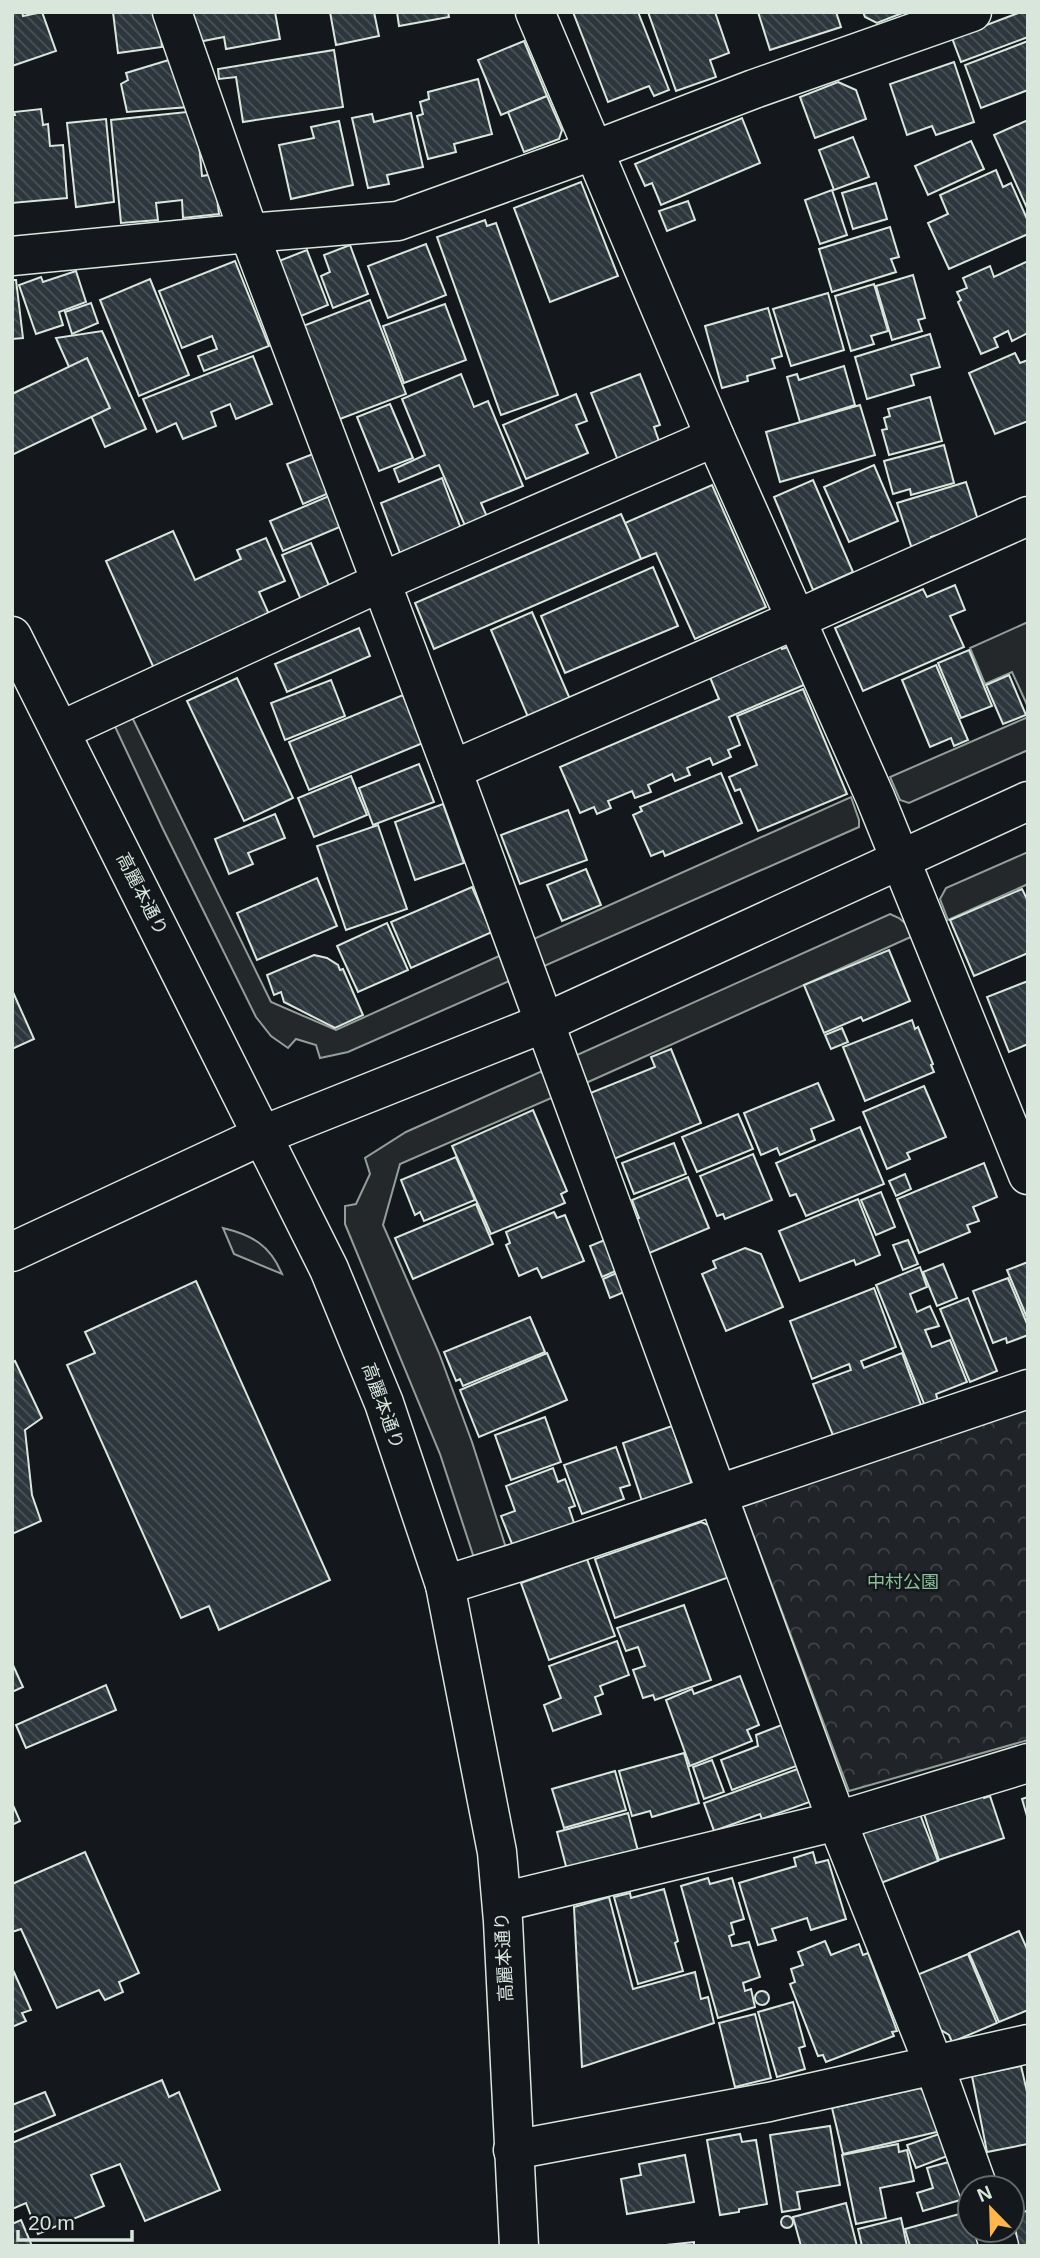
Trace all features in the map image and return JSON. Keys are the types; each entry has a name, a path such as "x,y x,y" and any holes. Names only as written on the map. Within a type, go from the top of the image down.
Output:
{"street":[{"path":"172,12 249,233 452,770 837,1821 934,2065 973,2174"},
{"path":"535,12 715,436 875,797 1028,1175"},
{"path":"12,256 398,221 754,89 972,12"},
{"path":"60,731 381,582 715,436"},
{"path":"452,770 1028,516"},
{"name":"高麗本通り","path":"12,636 328,1269 384,1404 445,1585 497,1852 502,1902 519,2246"},
{"path":"12,1252 263,1135 544,1023 1028,801"},
{"path":"445,1585 1028,1389"},
{"path":"502,1902 837,1821 1028,1763"},
{"path":"513,2150 769,2102 1028,2045"}],"green space":[{"path":"223,1228 243,1234 259,1243 272,1256 282,1274 234,1254"},
{"name":"中村公園","path":"1028,1409 1028,1740 849,1791 742,1505"}],"shaded area":[{"path":"1028,622 1028,707 1012,672 985,684 970,648"},
{"path":"129,711 271,1002 336,1030 508,952 516,978 348,1052 320,1058 316,1045 296,1039 288,1048 271,1036 256,1017 163,829 111,718"},
{"path":"1028,717 1028,750 909,803 900,800 890,777"},
{"path":"851,797 859,827 542,967 527,942"},
{"path":"1028,852 1028,884 948,920 940,899 946,888"},
{"path":"890,914 906,924 913,936 577,1087 572,1066 577,1055"},
{"path":"540,1072 547,1074 556,1096 400,1164 383,1225 439,1353 472,1442 507,1551 475,1561 440,1454 345,1224 345,1206 356,1204 370,1174 365,1158 406,1132"}],"building":[{"path":"12,12 22,12 23,16 42,12 56,51 12,66"},
{"path":"113,12 158,12 162,47 118,53"},
{"path":"192,12 275,12 280,39 226,49 224,37 198,42"},
{"path":"330,12 374,12 379,36 336,45"},
{"path":"397,12 448,12 449,17 399,26"},
{"path":"573,12 638,12 669,90 654,96 649,86 608,102"},
{"path":"648,12 715,12 729,53 710,60 716,77 676,91"},
{"path":"758,12 836,12 841,27 770,50"},
{"path":"863,12 905,12 877,23 865,17"},
{"path":"1021,12 1028,12 1028,37 961,62 952,38"},
{"path":"524,41 547,96 501,115 478,60"},
{"path":"1028,41 1028,90 981,108 965,65"},
{"path":"334,50 343,107 243,122 236,77 219,79 218,69"},
{"path":"172,59 188,107 127,112 121,84 128,80 126,73"},
{"path":"954,62 974,122 936,135 932,126 907,135 890,84"},
{"path":"478,79 492,134 454,144 456,152 428,159 417,116 423,114 420,102 429,99 428,92"},
{"path":"838,82 856,90 866,119 815,138 800,97"},
{"path":"547,96 562,130 559,139 524,152 508,112"},
{"path":"41,109 43,125 48,124 50,146 63,145 67,198 12,203 12,115 15,115 14,112"},
{"path":"196,111 202,176 214,174 219,214 183,218 182,200 156,203 158,220 121,223 111,120"},
{"path":"411,113 423,167 387,175 389,184 368,188 352,118 372,114 374,122"},
{"path":"742,118 760,163 661,205 652,183 645,186 635,164"},
{"path":"106,119 114,202 76,207 67,123"},
{"path":"1028,120 1028,208 1027,208 994,135"},
{"path":"339,121 353,185 291,199 279,145 314,138 311,127"},
{"path":"853,137 869,177 834,190 819,150"},
{"path":"971,141 984,169 928,195 915,166"},
{"path":"996,170 1003,187 1011,183 1028,221 1028,234 949,269 928,223 948,214 940,195"},
{"path":"581,182 618,276 550,302 514,208"},
{"path":"876,183 887,219 853,229 842,193"},
{"path":"832,190 847,235 820,244 805,200"},
{"path":"688,201 695,220 667,231 659,211"},
{"path":"485,220 487,226 496,223 558,395 501,415 437,237"},
{"path":"890,227 899,257 891,259 896,272 832,292 819,249"},
{"path":"426,244 446,295 388,318 368,266"},
{"path":"350,245 368,294 333,308 321,276 330,272 324,255"},
{"path":"307,250 328,305 296,318 274,263"},
{"path":"235,261 269,346 204,371 198,356 217,349 212,336 182,348 159,291"},
{"path":"1028,261 1028,333 1012,341 1008,331 994,338 998,347 981,354 958,302 961,300 957,292 967,288 963,278 990,266 994,277"},
{"path":"76,271 86,302 59,312 63,325 36,334 19,285 41,277 43,282"},
{"path":"913,275 925,318 918,320 922,331 892,340 876,286"},
{"path":"150,279 189,375 139,396 100,300"},
{"path":"12,280 16,280 23,338 12,339"},
{"path":"874,284 888,331 871,336 874,344 851,351 835,296"},
{"path":"828,293 844,350 791,366 773,309"},
{"path":"370,300 406,394 340,419 303,326"},
{"path":"91,303 98,323 72,334 65,312"},
{"path":"445,304 466,360 404,383 383,326"},
{"path":"768,308 782,356 772,359 775,368 747,376 748,381 722,388 705,326"},
{"path":"102,331 146,429 105,447 56,338"},
{"path":"930,334 940,367 911,375 914,385 867,399 855,357"},
{"path":"1015,353 1020,363 1028,360 1028,421 995,434 969,373"},
{"path":"253,356 272,404 236,419 230,404 211,412 216,426 183,439 176,423 157,432 143,399"},
{"path":"87,358 110,408 12,455 12,394"},
{"path":"844,366 855,405 800,422 787,377 797,374 799,380"},
{"path":"461,374 474,407 488,401 523,486 481,503 488,519 466,528 439,465 399,482 394,469 425,455 402,399"},
{"path":"640,374 660,425 654,427 661,447 619,463 591,393"},
{"path":"576,394 587,421 576,425 588,453 526,479 503,425"},
{"path":"930,397 942,441 889,455 882,430 887,429 884,418 890,416 888,409"},
{"path":"390,404 413,458 379,471 357,417"},
{"path":"860,405 875,455 780,482 766,432"},
{"path":"944,445 954,483 911,495 910,489 893,494 884,461"},
{"path":"318,452 334,491 303,504 287,464"},
{"path":"874,465 898,521 849,542 824,487"},
{"path":"442,478 461,529 400,553 381,503"},
{"path":"813,480 853,572 813,590 774,497"},
{"path":"966,482 979,523 931,537 933,542 912,549 897,503"},
{"path":"712,485 766,607 695,639 656,553 641,559 625,523"},
{"path":"329,496 342,526 283,551 270,521"},
{"path":"621,514 641,559 434,649 415,603"},
{"path":"173,531 195,580 241,559 237,550 266,538 285,581 259,592 272,621 156,673 106,561"},
{"path":"311,543 330,588 301,600 282,555"},
{"path":"653,567 678,626 565,673 541,616"},
{"path":"955,585 965,610 950,616 964,647 863,691 835,628 923,589 927,597"},
{"path":"532,612 570,699 528,717 491,630"},
{"path":"359,628 370,656 287,692 275,664"},
{"path":"781,645 782,649 788,647 804,685 729,717 740,745 728,750 731,757 713,765 710,758 687,768 690,775 675,781 672,774 648,785 651,792 635,798 632,791 608,801 611,808 597,814 594,807 580,813 560,767 719,699 709,675"},
{"path":"969,650 992,706 961,718 938,663"},
{"path":"936,665 968,740 954,746 951,738 930,747 902,680"},
{"path":"1009,675 1026,715 1003,724 986,685"},
{"path":"237,678 293,798 244,821 187,701"},
{"path":"331,680 345,716 285,740 271,703"},
{"path":"803,689 847,794 758,831 740,789 735,791 729,777 757,765 737,716"},
{"path":"403,695 423,743 309,790 289,742"},
{"path":"419,764 434,802 373,825 359,788"},
{"path":"721,773 742,823 665,856 663,851 651,856 633,815 642,811 640,807"},
{"path":"351,776 367,815 314,837 298,798"},
{"path":"443,804 464,863 415,880 395,822"},
{"path":"568,810 587,860 520,884 501,835"},
{"path":"275,814 285,838 248,853 253,864 229,874 215,839"},
{"path":"378,825 407,909 346,930 317,846"},
{"path":"586,869 601,905 562,921 547,885"},
{"path":"317,878 337,926 257,960 237,913"},
{"path":"472,887 492,932 411,968 391,922"},
{"path":"1022,889 1028,901 1028,953 974,976 950,920"},
{"path":"387,923 408,970 358,992 337,946"},
{"path":"889,950 910,1001 863,1021 861,1017 824,1033 804,985"},
{"path":"314,955 327,958 338,965 340,970 343,969 363,1015 335,1028 284,1002 281,992 274,995 267,975"},
{"path":"1028,981 1028,1044 1009,1052 987,997"},
{"path":"12,990 34,1039 12,1049"},
{"path":"912,1020 915,1029 918,1027 934,1072 865,1101 843,1047"},
{"path":"842,1028 848,1042 831,1049 825,1035"},
{"path":"671,1049 701,1123 609,1161 583,1096 655,1067 651,1057"},
{"path":"818,1083 834,1120 811,1129 815,1140 780,1155 777,1148 761,1155 744,1113"},
{"path":"924,1086 946,1137 907,1153 910,1159 887,1169 863,1112"},
{"path":"533,1110 567,1191 561,1194 565,1203 491,1234 452,1146"},
{"path":"738,1114 753,1149 697,1172 682,1137"},
{"path":"860,1127 884,1184 806,1216 796,1194 790,1196 776,1163"},
{"path":"674,1143 686,1174 634,1194 622,1163"},
{"path":"753,1154 772,1200 725,1219 723,1214 717,1216 700,1176"},
{"path":"456,1157 475,1200 424,1221 420,1212 415,1215 401,1180"},
{"path":"984,1163 997,1197 973,1207 979,1221 967,1225 970,1232 919,1253 897,1199"},
{"path":"905,1174 911,1189 896,1196 889,1181"},
{"path":"688,1177 709,1228 647,1254 633,1221 639,1218 632,1200"},
{"path":"881,1192 895,1227 876,1235 861,1200"},
{"path":"858,1199 880,1255 856,1265 854,1260 800,1281 779,1231"},
{"path":"476,1204 493,1244 413,1279 395,1238"},
{"path":"554,1212 557,1218 565,1215 584,1261 542,1278 537,1268 519,1276 506,1245 510,1243 506,1232"},
{"path":"607,1239 620,1269 602,1277 590,1246"},
{"path":"908,1240 918,1264 903,1270 893,1245"},
{"path":"745,1248 761,1254 783,1307 726,1331 702,1274 716,1268 713,1261"},
{"path":"1028,1262 1028,1320 1007,1270"},
{"path":"943,1264 957,1298 937,1306 923,1272"},
{"path":"920,1267 927,1287 910,1294 917,1312 930,1306 939,1326 925,1330 932,1347 950,1340 967,1382 936,1394 938,1401 925,1406 876,1285"},
{"path":"621,1271 629,1290 610,1298 603,1279"},
{"path":"1008,1278 1028,1326 1028,1335 1007,1343 1006,1338 993,1343 973,1291"},
{"path":"196,1281 330,1580 219,1630 209,1606 181,1618 67,1365 95,1353 85,1332"},
{"path":"874,1288 896,1347 861,1361 864,1368 902,1353 921,1405 834,1438 813,1384 851,1370 849,1364 812,1379 790,1321"},
{"path":"968,1298 997,1371 970,1382 940,1309"},
{"path":"530,1317 545,1352 463,1386 460,1379 456,1381 444,1352"},
{"path":"547,1353 567,1400 479,1437 460,1390"},
{"path":"15,1361 42,1418 25,1430 32,1495 41,1521 12,1534 12,1363"},
{"path":"545,1417 561,1462 511,1480 495,1435"},
{"path":"672,1426 693,1488 643,1504 623,1443"},
{"path":"616,1447 630,1485 620,1488 624,1499 582,1514 564,1465"},
{"path":"553,1468 558,1482 565,1479 575,1506 569,1508 575,1526 514,1549 501,1516 515,1511 506,1486"},
{"path":"701,1522 720,1530 735,1575 615,1618 595,1559"},
{"path":"587,1559 615,1636 549,1660 521,1583"},
{"path":"684,1605 711,1680 655,1700 653,1695 643,1698 633,1670 645,1666 638,1647 626,1651 617,1628"},
{"path":"617,1641 629,1675 600,1686 603,1694 595,1697 601,1714 553,1731 544,1705 561,1698 549,1666"},
{"path":"12,1663 23,1687 12,1692"},
{"path":"740,1676 759,1725 747,1730 752,1741 690,1766 666,1700 692,1689 694,1694"},
{"path":"106,1685 116,1710 26,1748 16,1725"},
{"path":"792,1721 807,1762 732,1790 721,1760 758,1746 756,1735"},
{"path":"684,1753 699,1803 652,1817 650,1811 632,1816 619,1771"},
{"path":"712,1760 724,1792 704,1799 693,1767"},
{"path":"803,1767 818,1799 762,1819 760,1814 714,1831 704,1803"},
{"path":"615,1771 626,1810 564,1828 552,1789"},
{"path":"980,1789 984,1798 990,1796 1004,1838 939,1860 922,1808"},
{"path":"1028,1797 1028,1815 1027,1816 1022,1799"},
{"path":"12,1803 20,1821 12,1825"},
{"path":"918,1809 938,1861 881,1883 861,1831"},
{"path":"628,1813 638,1851 567,1870 557,1832"},
{"path":"85,1852 139,1973 119,1982 123,1992 105,2000 99,1990 57,2008 21,1929 12,1932 12,1884"},
{"path":"813,1852 816,1863 828,1860 846,1919 811,1930 807,1918 772,1929 776,1940 758,1945 739,1883 796,1866 794,1858"},
{"path":"708,1878 710,1884 732,1878 744,1919 731,1923 734,1934 729,1936 732,1946 749,1942 760,1977 743,1983 745,1991 751,1989 755,2007 718,2018 681,1886"},
{"path":"664,1889 683,1971 638,1984 614,1897 630,1893 631,1898"},
{"path":"609,1897 633,1989 695,1972 701,1999 708,1997 714,2023 582,2067 574,1907"},
{"path":"1019,1931 1028,1951 1028,2010 999,2022 969,1953"},
{"path":"825,1941 831,1955 859,1944 863,1955 868,1953 897,2031 892,2032 894,2036 826,2062 823,2055 818,2056 790,1984 795,1982 791,1969 803,1965 798,1952"},
{"path":"968,1954 997,2023 952,2042 949,2035 933,2025 912,1977"},
{"path":"13,1970 31,2010 22,2013 26,2021 12,2027"},
{"path":"762,1991 767,1993 767,2003 762,2005 757,2003 755,1998 757,1993"},
{"path":"793,2002 805,2046 799,2048 805,2069 777,2077 758,2012"},
{"path":"755,2014 771,2078 735,2087 719,2023"},
{"path":"1021,2066 1028,2096 1028,2144 987,2152 972,2076"},
{"path":"162,2080 169,2097 179,2092 220,2190 145,2221 120,2164 91,2175 104,2206 38,2234 26,2203 12,2209 12,2143"},
{"path":"920,2088 929,2096 941,2131 843,2154 832,2108"},
{"path":"45,2092 55,2115 12,2133 12,2105"},
{"path":"830,2126 840,2185 797,2192 800,2209 782,2212 770,2135"},
{"path":"942,2133 950,2155 916,2168 907,2145"},
{"path":"740,2134 742,2142 756,2140 767,2204 720,2215 707,2140"},
{"path":"898,2144 899,2152 907,2150 914,2181 880,2188 886,2218 856,2224 842,2155"},
{"path":"685,2155 694,2202 627,2214 621,2179 641,2175 639,2164"},
{"path":"956,2160 960,2174 956,2174 956,2201 923,2211 917,2193 933,2188 927,2168"},
{"path":"846,2203 857,2246 801,2246 793,2217"},
{"path":"1026,2211 1028,2246 1018,2246 1026,2244"},
{"path":"956,2215 956,2244 986,2246 910,2246 905,2229"},
{"path":"787,2216 793,2222 787,2228 781,2222"},
{"path":"901,2218 907,2246 862,2246 858,2229"},
{"path":"21,2220 32,2246 12,2246 12,2224"},
{"path":"694,2242 694,2246 656,2246"}]}
